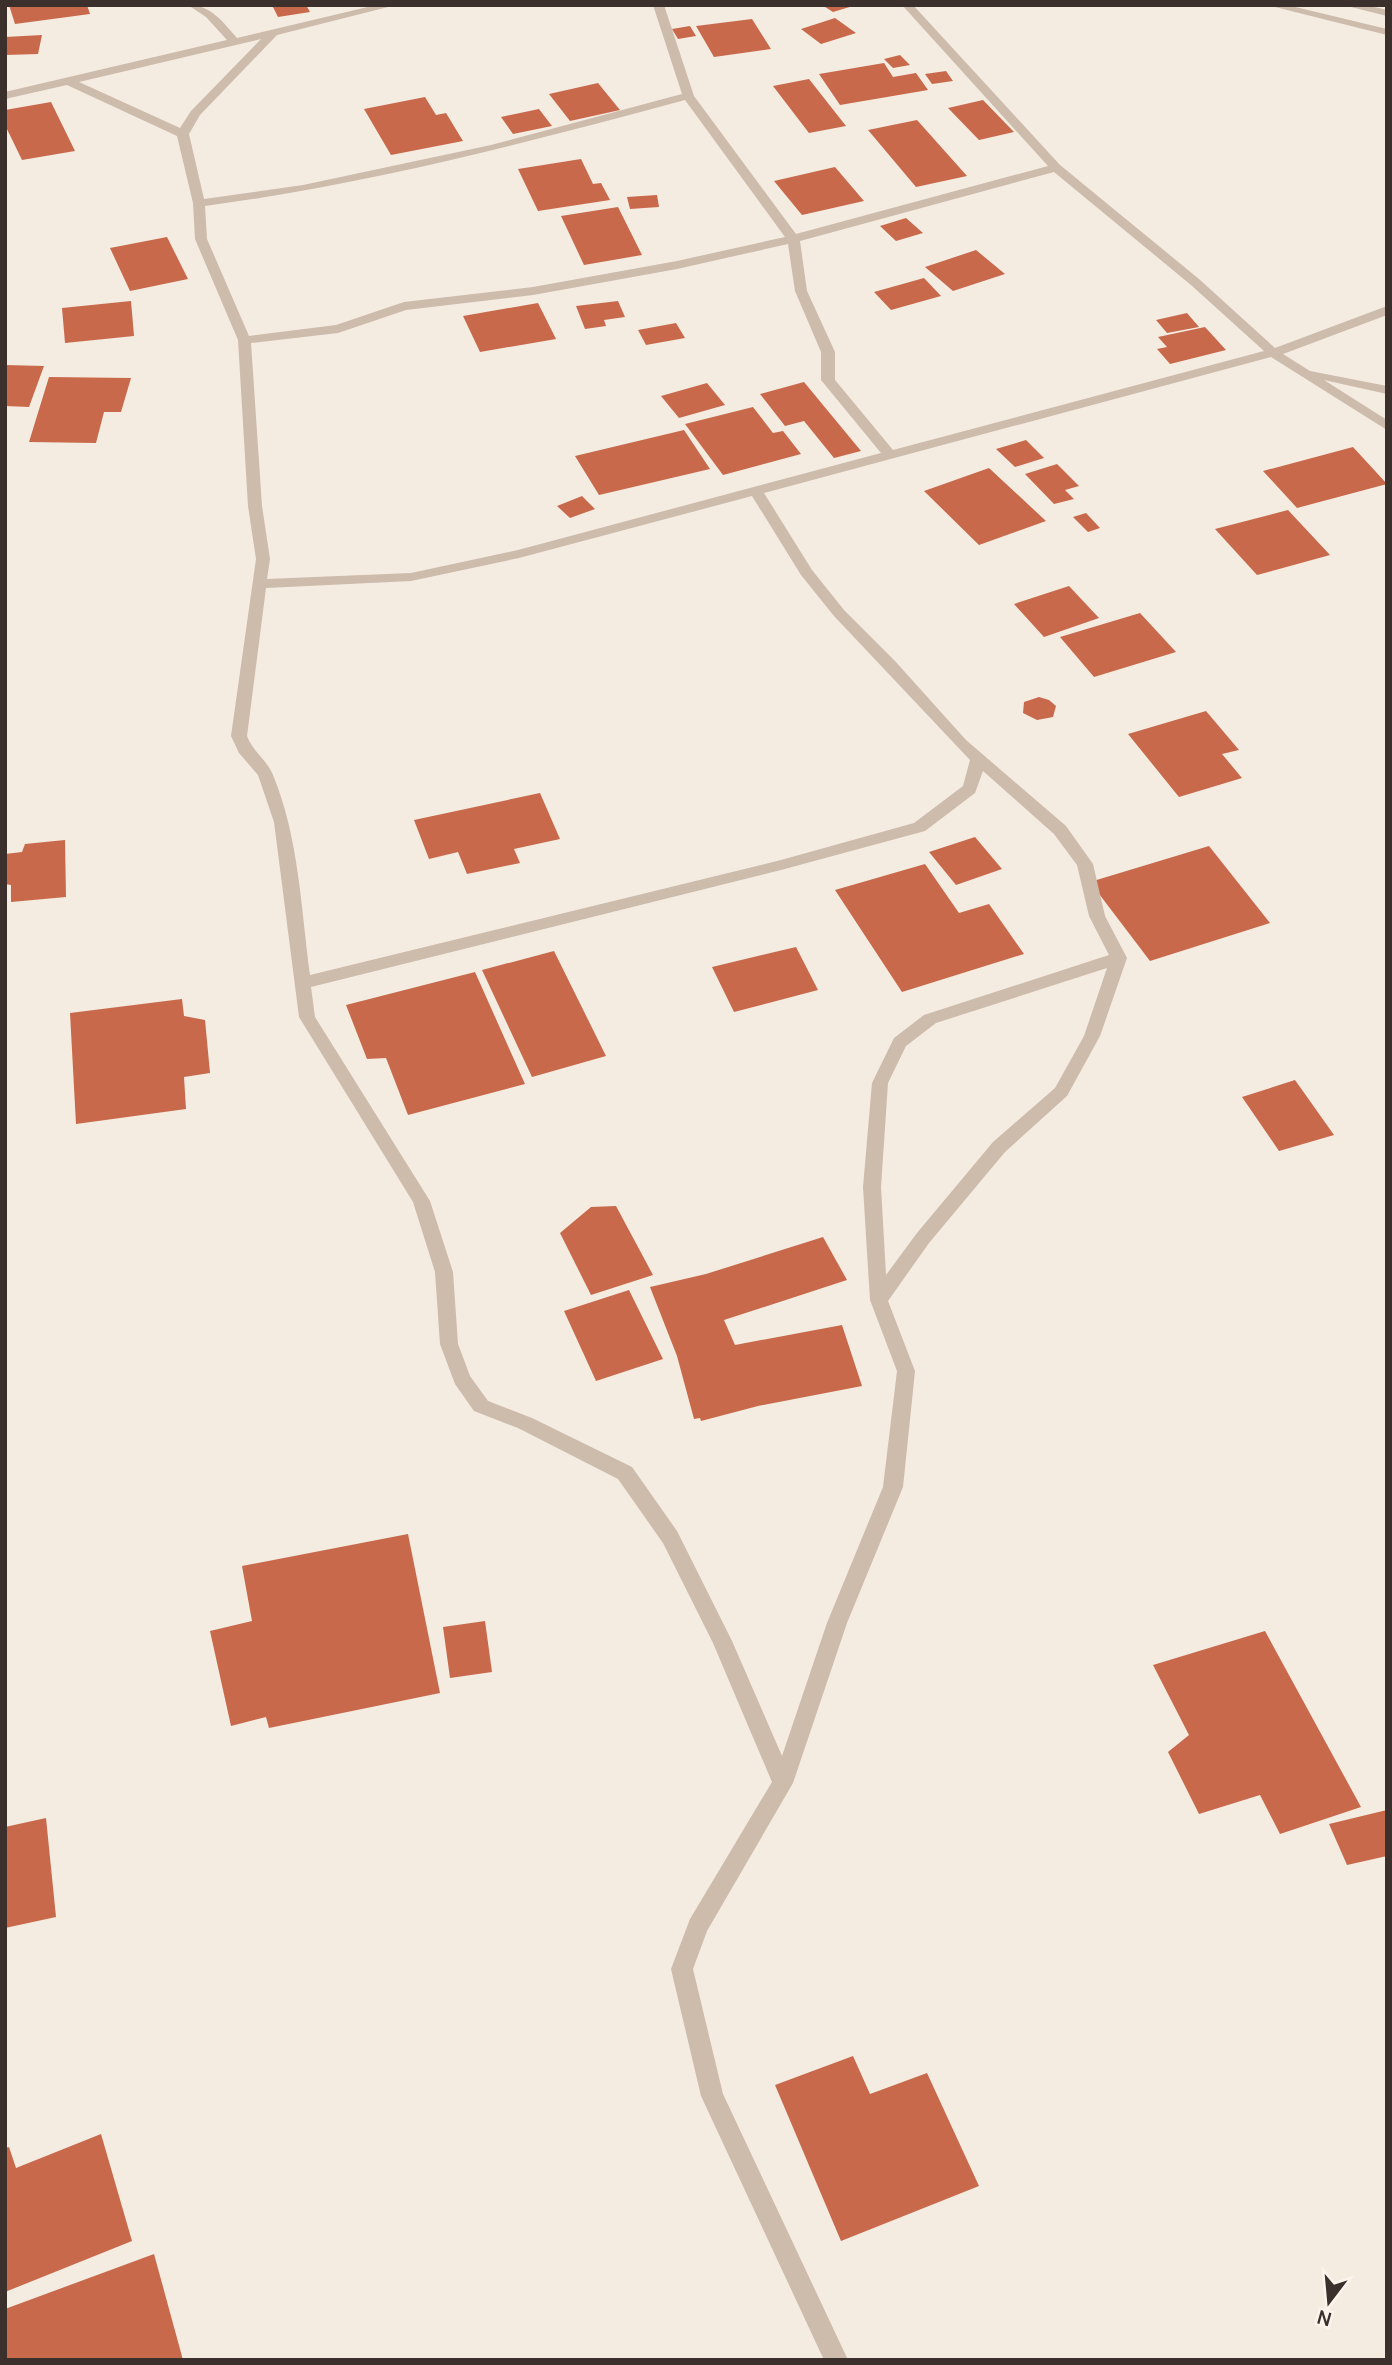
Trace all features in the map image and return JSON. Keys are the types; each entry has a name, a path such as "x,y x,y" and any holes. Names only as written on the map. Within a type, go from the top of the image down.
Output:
{"street":[{"path":"192,5 210,15 235,42"},
{"path":"5,96 391,5"},
{"path":"657,5 688,96 793,239 801,291 828,352 828,380 889,454"},
{"path":"907,5 1056,168 1195,282 1273,353 1387,426"},
{"path":"1272,5 1387,32"},
{"path":"1348,5 1387,13"},
{"path":"272,34 195,113 183,134 199,204 201,239 244,340 255,506 263,559 239,736 244,749 265,773 282,822 307,1017 421,1201 444,1272 449,1344 462,1379 481,1406 525,1423 625,1474 670,1537 722,1641 783,1783"},
{"path":"70,82 183,134"},
{"path":"199,204 303,189 492,148 688,96"},
{"path":"244,340 338,329 404,306 533,291 677,265 793,239 1056,168"},
{"path":"260,584 411,578 519,554 1273,353 1387,310"},
{"path":"1303,371 1387,390"},
{"path":"754,490 806,572 839,613 890,664 961,744 1060,830 1085,864 1097,916 1119,958 1092,1036 1061,1092 999,1147 923,1238 879,1300"},
{"path":"303,983 781,865 919,827 970,789 978,760"},
{"path":"836,2360 712,2096 682,1969 698,1926 783,1783 837,1623 892,1487 906,1371 879,1300 872,1187 880,1083 900,1042 930,1019 1119,958"}],"building":[{"path":"9,5 87,5 90,14 15,24"},
{"path":"272,5 306,5 310,12 278,17"},
{"path":"822,5 853,5 853,6 833,12"},
{"path":"835,18 856,33 821,44 801,29"},
{"path":"752,19 771,49 714,57 696,26"},
{"path":"690,26 696,36 678,39 672,29"},
{"path":"42,35 38,54 5,55 5,37"},
{"path":"900,55 910,65 893,68 884,59"},
{"path":"884,63 893,77 916,73 928,90 840,105 819,74"},
{"path":"946,71 953,81 932,84 925,74"},
{"path":"809,79 846,126 809,133 773,86"},
{"path":"598,83 620,110 570,121 549,94"},
{"path":"425,97 436,115 446,113 463,141 391,155 364,109"},
{"path":"983,100 1014,132 979,140 948,108"},
{"path":"51,102 75,151 22,160 5,125 5,110"},
{"path":"539,109 552,126 513,134 501,117"},
{"path":"917,120 967,176 916,187 868,130"},
{"path":"581,159 593,184 601,183 610,200 538,211 518,169"},
{"path":"835,167 864,201 802,215 774,181"},
{"path":"657,195 659,207 630,209 627,197"},
{"path":"618,207 642,255 584,265 561,216"},
{"path":"906,218 923,233 896,241 880,226"},
{"path":"167,237 188,279 130,291 110,248"},
{"path":"976,250 1005,274 953,291 925,267"},
{"path":"924,278 941,296 891,310 874,292"},
{"path":"131,301 134,336 65,343 62,308"},
{"path":"618,301 625,317 604,320 606,326 585,329 576,306"},
{"path":"538,303 556,339 480,352 463,316"},
{"path":"1187,313 1199,327 1167,333 1156,320"},
{"path":"676,323 685,338 646,345 638,330"},
{"path":"1205,327 1226,350 1170,364 1157,349 1167,347 1158,337"},
{"path":"5,365 44,366 29,407 5,406"},
{"path":"49,377 131,378 121,412 104,412 96,443 29,442"},
{"path":"804,382 861,451 834,458 804,421 785,426 760,394"},
{"path":"707,383 725,405 679,418 661,396"},
{"path":"753,407 773,433 783,431 801,454 723,475 685,424"},
{"path":"684,430 710,469 599,495 575,456"},
{"path":"1026,440 1044,458 1015,467 996,449"},
{"path":"1353,447 1387,484 1297,508 1263,471"},
{"path":"1057,464 1079,486 1065,490 1074,499 1054,504 1025,474"},
{"path":"989,468 1046,521 979,545 924,491"},
{"path":"582,496 595,509 570,518 557,506"},
{"path":"1288,510 1330,555 1257,575 1215,529"},
{"path":"1086,513 1100,528 1088,532 1073,517"},
{"path":"1069,586 1099,618 1044,637 1014,604"},
{"path":"1140,613 1176,652 1094,677 1060,637"},
{"path":"1039,697 1056,706 1053,717 1037,720 1023,713 1024,702"},
{"path":"1206,711 1239,750 1222,754 1242,778 1179,797 1128,734"},
{"path":"540,793 560,839 514,849 520,863 467,874 458,852 429,859 414,820"},
{"path":"975,837 1002,869 956,885 929,852"},
{"path":"65,840 66,897 11,902 11,885 5,884 5,854 22,852 25,844"},
{"path":"1209,846 1270,923 1150,961 1090,882"},
{"path":"925,864 959,913 989,904 1024,954 902,992 835,890"},
{"path":"796,947 818,990 734,1012 712,967"},
{"path":"554,951 606,1056 532,1077 482,970"},
{"path":"475,972 525,1084 408,1115 386,1058 367,1059 346,1005"},
{"path":"182,999 184,1016 205,1020 210,1073 184,1077 186,1109 76,1124 70,1013"},
{"path":"1295,1080 1334,1135 1279,1151 1242,1097"},
{"path":"616,1206 653,1275 591,1295 560,1233 591,1207"},
{"path":"823,1237 847,1280 724,1320 735,1345 842,1325 862,1386 758,1406 701,1421 700,1418 694,1419 677,1356 650,1287 706,1274"},
{"path":"629,1290 663,1359 596,1381 564,1311"},
{"path":"408,1534 440,1693 269,1728 266,1717 231,1726 210,1631 252,1621 242,1566"},
{"path":"485,1621 492,1672 450,1678 443,1627"},
{"path":"1265,1631 1361,1807 1280,1834 1260,1795 1199,1814 1168,1752 1189,1735 1153,1665"},
{"path":"1387,1810 1387,1856 1347,1865 1329,1824"},
{"path":"46,1818 56,1917 5,1928 5,1827"},
{"path":"853,2056 870,2094 927,2073 979,2186 841,2241 775,2085"},
{"path":"101,2134 132,2241 5,2292 5,2148 9,2147 16,2168"},
{"path":"154,2254 183,2360 5,2360 5,2309"}]}
